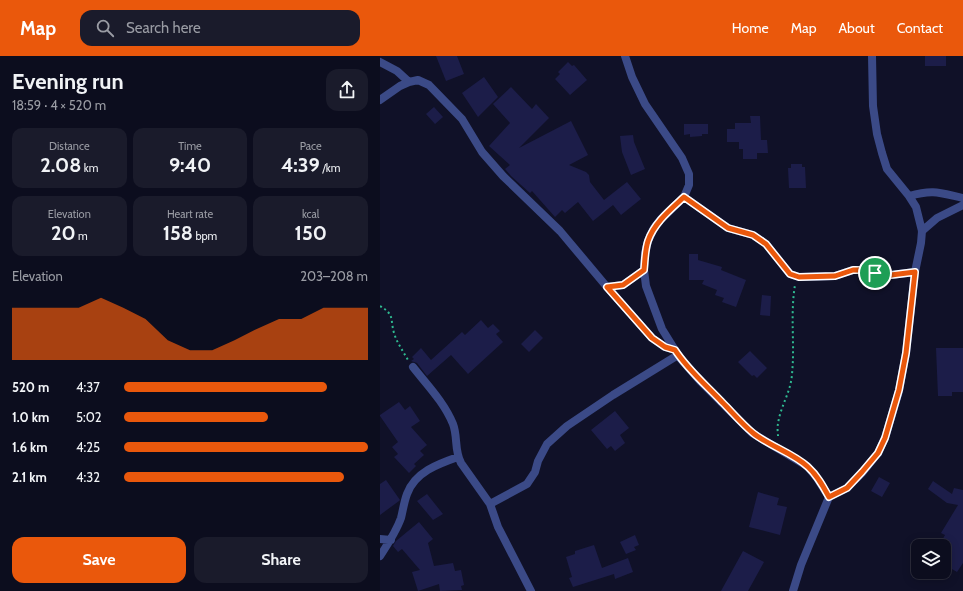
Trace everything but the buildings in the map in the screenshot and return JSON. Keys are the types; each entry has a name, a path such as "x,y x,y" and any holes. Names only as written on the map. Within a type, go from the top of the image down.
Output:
{"street":[{"path":"625,56 632,77 645,104 682,158 689,174 689,185 684,197 661,219 654,228 648,241 644,270 646,286 662,329 677,352 701,382 752,433 807,466 817,478 829,497"},
{"path":"793,591 801,564 829,497 847,488 878,453 885,438 899,390 906,353 915,272 922,231 916,207 887,169 880,147 873,106 872,56"},
{"path":"380,62 397,71 409,82"},
{"path":"380,100 400,86 409,82 418,80 429,85 462,119 482,152 503,176 556,226 652,338 665,347 677,352"},
{"path":"909,196 923,192 938,192 963,198"},
{"path":"684,197 728,228 753,235 766,244 790,274 796,276 835,276 853,270 891,275 915,272"},
{"path":"922,231 937,218 963,205"},
{"path":"607,287 623,285 644,270"},
{"path":"490,504 527,484 535,472 538,461 547,444 567,426 677,352"},
{"path":"413,367 442,404 455,432 458,457 490,504 498,527 531,591"},
{"path":"380,556 391,540 401,519 406,494 412,484 435,465 458,457"},
{"path":"380,539 391,540"}],"path":[{"path":"779,450 778,424 790,387 792,375 792,314 796,276"},
{"path":"380,306 391,316 394,334 413,367"}],"route":[{"path":"684,197 728,228 753,235 766,244 790,274 799,277 835,276 853,270 875,273 891,275 915,272 906,353 899,390 885,438 878,453 847,488 829,497 823,486 807,466 752,433 701,382 675,350 665,347 652,338 607,287 623,285 644,270 645,253 648,241 654,228 661,219 684,197"}]}
